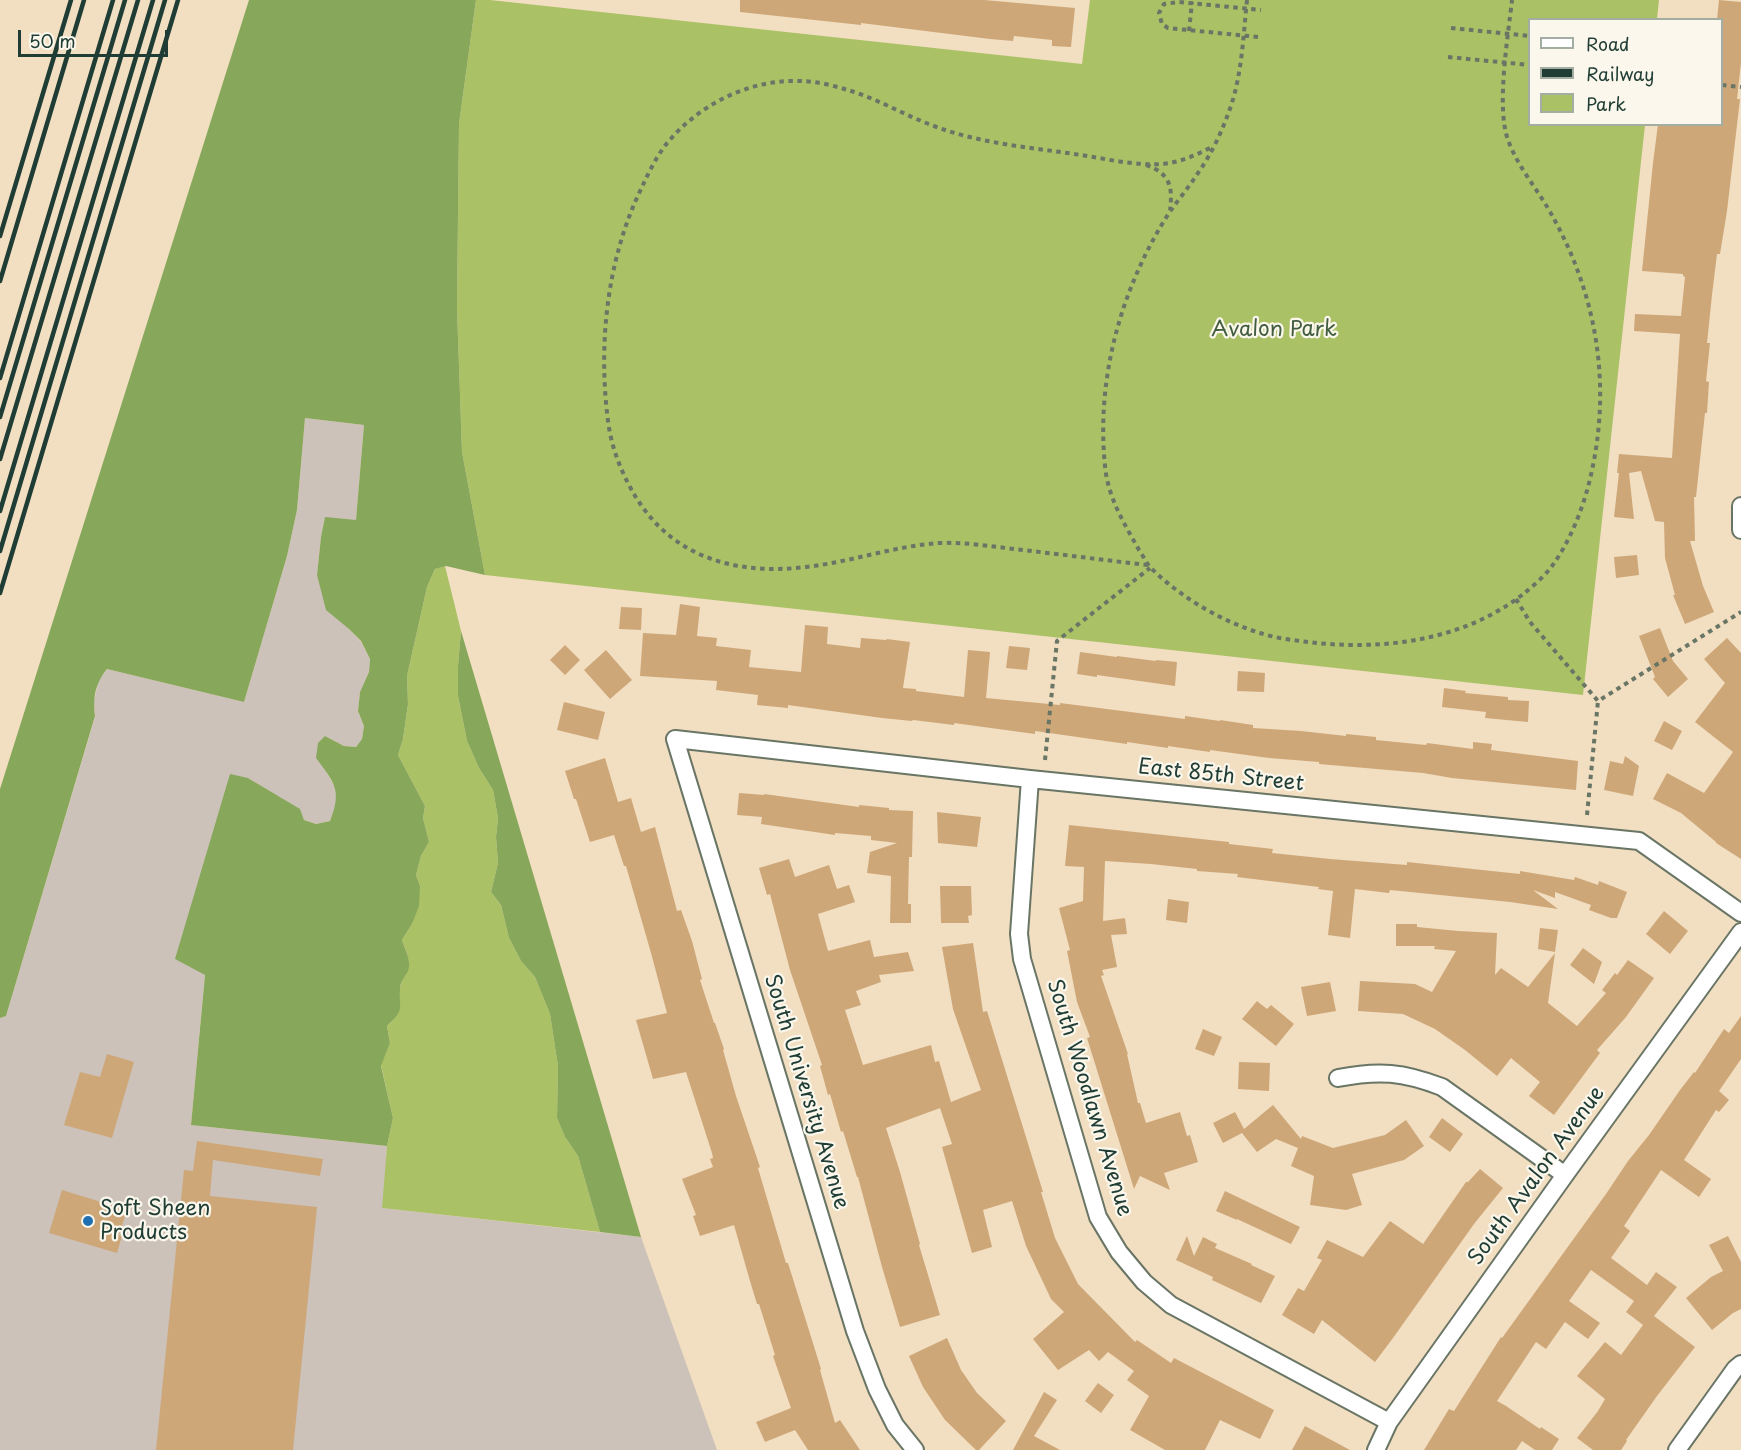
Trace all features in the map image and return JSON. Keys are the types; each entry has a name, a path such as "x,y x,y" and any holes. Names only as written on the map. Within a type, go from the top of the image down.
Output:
{"street":[{"path":"1741,506 1741,530"},
{"name":"East 85th Street","path":"675,738 1030,779 1639,841 1741,913"},
{"name":"South University Avenue","path":"675,738 855,1331 877,1389 895,1425 915,1450"},
{"name":"South Woodlawn Avenue","path":"1030,779 1019,925 1022,959 1098,1217 1119,1252 1144,1282 1171,1305 1389,1422"},
{"name":"South Avalon Avenue","path":"1376,1450 1389,1422 1741,932"},
{"path":"1338,1078 1363,1073 1392,1073 1420,1078 1442,1087 1565,1175"},
{"path":"1677,1450 1735,1369 1741,1364"}],"path":[{"path":"1247,0 1237,83 1228,114 1201,170 1170,211 1153,239 1125,302 1113,344 1105,392 1105,470 1112,499 1149,567 1184,595 1209,611 1263,635 1326,644 1418,640 1475,623 1496,612 1532,587 1551,568 1564,546 1585,496 1596,452 1600,405 1600,365 1584,283 1553,217 1508,142 1504,126 1505,63 1512,0"},
{"path":"1258,37 1168,28 1162,24 1159,13 1164,4 1170,2 1192,2 1261,10"},
{"path":"1189,31 1192,2"},
{"path":"1451,28 1528,36"},
{"path":"1448,57 1528,65"},
{"path":"1149,567 975,544 942,543 803,567 768,569 735,566 709,559 667,534 649,517 623,474 613,450 608,423 604,355 611,280 632,207 648,173 667,143 688,122 732,94 753,87 776,82 801,81 826,85 855,92 934,127 961,135 1143,164 1156,169 1165,176 1170,184 1172,195 1170,211"},
{"path":"1723,85 1741,87"},
{"path":"1143,164 1183,160 1213,146"},
{"path":"1045,760 1057,641 1149,567"},
{"path":"1516,599 1530,622 1598,701 1587,815"},
{"path":"1598,701 1741,612"}],"shaded area":[{"path":"305,418 364,425 356,521 325,518 317,575 370,659 369,672 360,692 358,711 364,726 362,739 356,747 344,746 325,736 327,773 335,787 337,802 330,821 316,824 304,820 299,809 248,778 205,974 191,1125 387,1146 383,1208 641,1237 717,1450 0,1450 0,1018 6,1016 95,717 94,702 98,682 107,669 244,702 287,556 297,510"}],"green space":[{"path":"249,0 476,0 459,124 457,308 462,452 485,575 446,566 435,569 427,587 407,676 408,704 403,739 398,755 425,806 423,818 429,842 421,856 416,875 420,886 419,906 402,940 409,959 409,967 400,986 399,1013 387,1026 390,1043 381,1066 393,1118 387,1146 191,1125 205,975 175,959 230,774 248,778 300,809 304,820 316,824 330,821 336,794 332,781 316,758 318,743 325,736 344,746 356,747 362,739 364,726 358,711 360,692 369,672 370,659 361,641 326,610 317,575 325,517 356,520 364,425 305,418 297,510 287,556 244,702 107,669 103,675 96,691 95,716 6,1016 0,1018 0,789"},
{"name":"Avalon Park","path":"476,0 1082,64 1090,0 1659,0 1657,18 1528,18 1528,126 1645,126 1583,695 485,575 462,452 457,308 459,124"},
{"path":"445,566 461,631 458,696 467,741 479,768 493,790 498,818 496,837 498,863 491,892 501,905 509,938 521,961 535,977 550,1014 558,1066 557,1118 565,1137 578,1156 600,1232 382,1208 387,1146 393,1118 381,1065 390,1043 387,1026 400,1009 400,986 409,963 402,940 412,924 420,886 416,875 421,856 429,842 423,818 425,806 398,755 403,739 408,704 407,676 427,587 435,569"},
{"path":"461,631 641,1237 600,1232 578,1156 565,1137 557,1118 558,1066 550,1014 535,977 521,961 509,938 501,905 491,892 498,863 496,837 498,818 493,790 479,768 467,741 458,696"}],"building":[{"path":"740,0 984,0 1075,8 1071,47 1052,46 1052,40 1014,36 1013,41 990,39 861,23 861,25 740,12"},
{"path":"1719,0 1741,2 1741,63 1737,99 1740,99 1727,211 1720,254 1717,254 1712,295 1707,343 1710,343 1706,381 1709,382 1707,413 1705,413 1696,497 1694,497 1695,541 1690,541 1703,586 1714,612 1685,624 1673,595 1675,595 1665,558 1664,522 1655,521 1641,471 1629,473 1634,519 1614,517 1619,454 1672,458 1680,334 1634,331 1635,314 1681,316 1685,277 1683,274 1642,271 1653,163 1658,126 1723,126 1723,18 1717,18"},
{"path":"1637,555 1639,575 1616,578 1614,557"},
{"path":"680,604 700,607 697,636 717,638 716,646 751,650 749,667 801,672 805,625 828,627 827,644 860,648 861,638 910,642 903,688 916,689 916,691 964,697 968,650 990,652 986,698 1060,705 1060,703 1185,719 1185,716 1253,725 1253,728 1346,736 1346,734 1376,737 1376,740 1426,745 1427,743 1473,749 1473,742 1492,744 1491,750 1578,761 1576,790 1319,764 1319,762 1210,750 1210,752 1168,746 1168,748 1127,742 1127,744 1035,731 1035,734 954,723 954,725 882,718 788,705 788,708 757,705 758,695 716,690 717,681 640,676 643,633 676,635"},
{"path":"621,607 642,608 641,630 619,629"},
{"path":"1660,628 1673,661 1688,679 1668,697 1653,679 1655,677 1639,636"},
{"path":"1727,638 1741,653 1741,859 1716,843 1681,813 1653,799 1667,773 1704,793 1733,752 1695,722 1725,683 1704,659"},
{"path":"565,645 580,660 565,675 550,660"},
{"path":"1009,646 1030,648 1027,670 1006,668"},
{"path":"606,650 632,680 610,699 584,670"},
{"path":"1080,652 1177,662 1175,686 1077,674"},
{"path":"1238,671 1265,673 1264,692 1237,691"},
{"path":"1444,688 1466,691 1465,693 1508,697 1508,700 1529,701 1528,722 1485,718 1486,712 1442,707"},
{"path":"564,702 605,712 598,740 557,730"},
{"path":"1664,721 1682,731 1672,750 1654,741"},
{"path":"1625,756 1639,766 1633,796 1604,790 1610,761 1623,764"},
{"path":"605,758 618,802 631,798 641,832 655,827 677,911 681,910 692,941 702,979 700,980 760,1167 758,1168 821,1369 835,1423 840,1420 860,1450 808,1450 795,1430 765,1442 756,1422 791,1408 734,1225 700,1236 693,1216 696,1215 682,1179 713,1167 710,1159 713,1158 712,1153 686,1072 653,1079 636,1020 667,1013 651,953 626,866 624,866 614,835 590,842 565,771"},
{"path":"739,793 913,811 908,904 911,904 911,923 890,923 891,876 867,873 870,852 897,843 871,840 871,836 835,833 835,835 761,824 762,817 737,815"},
{"path":"937,812 981,817 977,847 938,843"},
{"path":"1069,825 1229,842 1229,844 1273,849 1272,853 1330,859 1407,865 1407,862 1520,874 1520,871 1574,880 1575,877 1598,885 1599,881 1627,892 1617,918 1611,918 1589,910 1591,905 1555,892 1555,898 1533,890 1558,909 1390,890 1389,893 1355,889 1350,938 1328,935 1333,891 1318,889 1319,887 1237,877 1238,874 1105,861 1103,921 1125,918 1127,934 1111,935 1117,967 1102,970 1104,975 1101,976 1128,1054 1138,1103 1140,1103 1146,1123 1180,1112 1198,1162 1164,1173 1170,1190 1140,1176 1134,1189 1087,1038 1090,1037 1077,1002 1067,951 1070,950 1059,908 1083,901 1084,867 1065,866"},
{"path":"789,859 795,877 829,865 837,889 849,885 855,902 818,914 828,951 870,940 874,957 908,952 914,971 879,975 881,982 856,991 861,1005 845,1010 863,1065 931,1045 935,1062 939,1061 951,1102 981,1090 953,1009 942,947 973,943 983,1012 987,1011 1055,1238 1078,1284 1135,1342 1137,1340 1171,1363 1174,1358 1274,1410 1260,1439 1220,1420 1205,1450 1165,1450 1130,1430 1149,1396 1127,1380 1134,1371 1108,1352 1099,1361 1089,1350 1058,1370 1033,1339 1064,1312 1051,1299 1026,1246 1012,1201 983,1210 992,1247 972,1253 942,1147 952,1144 940,1108 886,1128 940,1315 900,1327 858,1177 830,1094 828,1095 820,1066 822,1065 790,970 770,894 767,895 759,868"},
{"path":"940,886 971,886 972,915 968,916 969,923 941,923"},
{"path":"1168,899 1189,902 1187,923 1166,920"},
{"path":"1664,911 1688,931 1670,954 1646,934"},
{"path":"1396,924 1417,924 1417,927 1497,933 1495,975 1501,968 1528,987 1555,953 1548,1003 1577,1026 1606,993 1602,990 1628,960 1654,978 1626,1017 1597,1050 1600,1053 1554,1115 1529,1096 1540,1082 1511,1058 1497,1076 1435,1029 1403,1014 1358,1011 1360,981 1415,984 1432,992 1456,951 1434,949 1435,946 1396,946"},
{"path":"1540,928 1558,930 1555,952 1538,949"},
{"path":"1583,948 1602,962 1594,984 1570,965"},
{"path":"1330,982 1336,1011 1307,1016 1301,987"},
{"path":"1257,1001 1267,1009 1271,1005 1294,1024 1276,1046 1242,1019"},
{"path":"1741,1016 1741,1059 1719,1091 1729,1100 1719,1112 1716,1110 1684,1160 1711,1179 1699,1197 1661,1170 1624,1226 1630,1231 1611,1258 1647,1285 1656,1272 1677,1287 1654,1316 1695,1347 1657,1396 1621,1450 1593,1450 1577,1438 1605,1399 1577,1376 1605,1342 1621,1355 1643,1325 1626,1312 1634,1301 1591,1270 1569,1301 1600,1323 1588,1339 1565,1322 1546,1349 1536,1342 1497,1401 1559,1439 1552,1450 1535,1450 1522,1441 1516,1450 1424,1450 1449,1409 1454,1411 1501,1337 1680,1090 1695,1073 1724,1029 1729,1033"},
{"path":"1203,1029 1222,1037 1214,1056 1195,1049"},
{"path":"107,1054 134,1062 112,1138 64,1125 80,1072 100,1077"},
{"path":"1239,1062 1270,1063 1269,1091 1238,1089"},
{"path":"1273,1105 1301,1139 1302,1136 1333,1148 1385,1135 1406,1120 1424,1146 1404,1160 1352,1174 1362,1205 1346,1210 1310,1205 1314,1176 1291,1166 1298,1148 1276,1139 1257,1152 1242,1133 1223,1143 1213,1123 1235,1112 1244,1129"},
{"path":"1442,1118 1463,1134 1450,1152 1429,1137"},
{"path":"197,1141 323,1159 320,1176 213,1160 210,1196 317,1207 293,1450 156,1450 184,1170 193,1171"},
{"path":"1480,1169 1503,1188 1474,1224 1375,1362 1322,1320 1314,1334 1282,1315 1298,1288 1304,1291 1322,1260 1317,1258 1327,1240 1363,1257 1390,1221 1423,1244 1466,1182"},
{"name":"Soft Sheen Products","path":"62,1190 127,1210 119,1235 122,1236 117,1253 49,1233"},
{"path":"1225,1191 1300,1227 1291,1244 1216,1211"},
{"path":"1187,1236 1194,1256 1203,1237 1217,1244 1215,1248 1275,1276 1261,1303 1176,1260"},
{"path":"1728,1236 1741,1262 1741,1309 1712,1330 1686,1298 1711,1277 1723,1271 1709,1245"},
{"path":"947,1338 961,1370 977,1393 1006,1421 979,1450 976,1450 945,1420 923,1387 909,1356"},
{"path":"1098,1383 1114,1395 1101,1413 1085,1401"},
{"path":"1044,1392 1057,1400 1034,1436 1060,1450 1013,1450"},
{"path":"1305,1426 1350,1450 1292,1450"}],"railway":[{"path":"0,236 71,0"},
{"path":"0,281 84,0"},
{"path":"0,378 113,0"},
{"path":"0,417 125,0"},
{"path":"0,459 138,0"},
{"path":"0,511 153,0"},
{"path":"0,551 165,0"},
{"path":"0,593 178,0"}],"place":[{"name":"Soft Sheen Products","path":"88,1221"}]}
